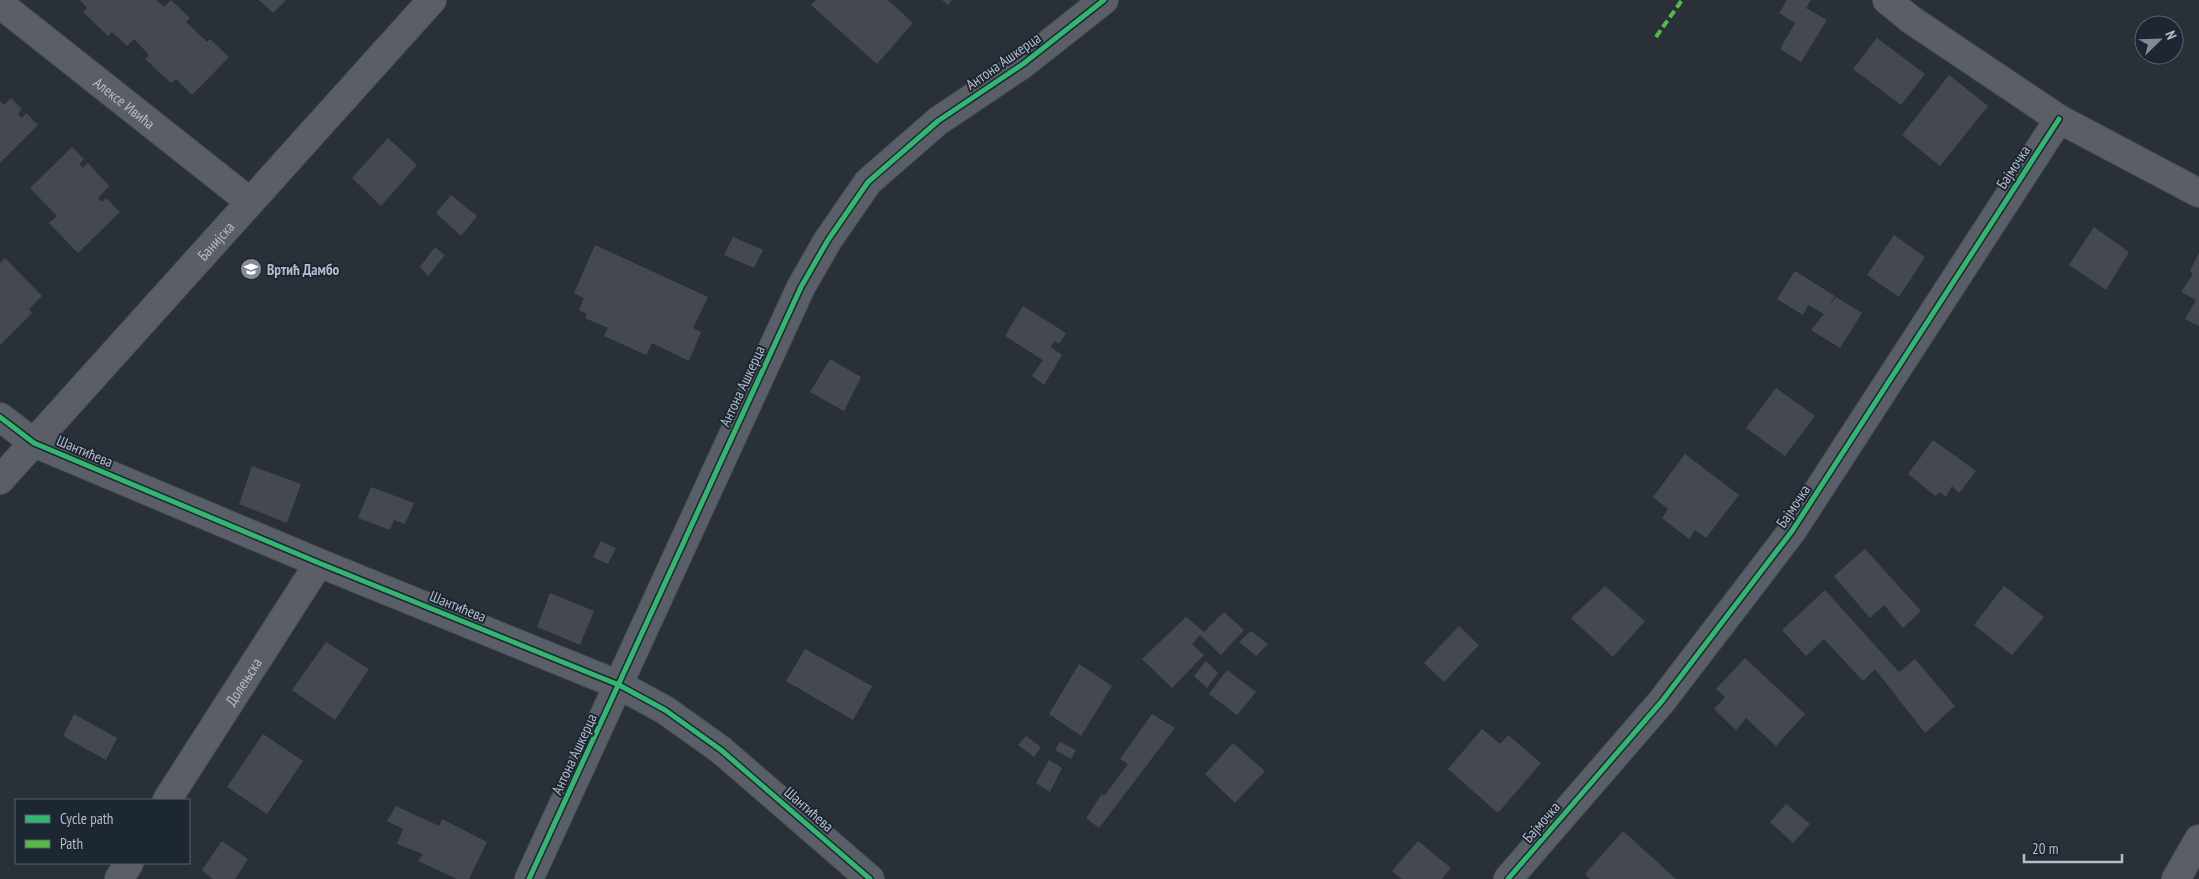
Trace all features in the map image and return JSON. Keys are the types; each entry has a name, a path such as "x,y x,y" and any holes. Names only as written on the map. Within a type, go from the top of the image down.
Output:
{"street":[{"name":"Банијска","path":"0,480 432,0"},
{"name":"Антона Ашкерца","path":"529,879 801,287 828,240 868,182 938,121 1023,64 1104,0"},
{"path":"1887,0 1910,19 2059,119 2199,193"},
{"name":"Алексе Ивића","path":"0,4 249,202"},
{"name":"Бајмочка","path":"1508,879 1662,701 1792,531 2059,119"},
{"name":"Шантићева","path":"0,417 34,443 619,686 665,710 721,750 870,879"},
{"name":"Долењска","path":"168,799 319,563"},
{"path":"2176,879 2199,840"},
{"path":"119,879 128,864"}],"building":[{"path":"80,0 156,0 164,7 171,0 190,18 186,22 207,42 210,39 229,57 192,95 176,79 171,83 145,59 149,55 134,39 127,46 112,32 108,36 83,12 87,8"},
{"path":"259,0 286,0 273,13"},
{"path":"816,0 888,0 913,23 877,64 811,5"},
{"path":"942,0 952,0 948,5"},
{"path":"1787,0 1811,0 1806,8 1827,20 1801,62 1780,49 1795,23 1779,13"},
{"path":"1877,38 1925,74 1901,105 1853,69"},
{"path":"1949,75 1988,106 1940,166 1902,135"},
{"path":"11,98 22,109 18,114 22,118 26,113 38,125 0,163 0,101 4,105"},
{"path":"388,138 417,165 381,206 352,178"},
{"path":"72,147 84,159 79,164 83,168 88,163 109,186 98,198 102,202 106,198 120,212 78,253 49,223 57,216 30,188"},
{"path":"451,195 477,216 461,236 436,213"},
{"path":"2094,227 2129,252 2106,290 2069,265"},
{"path":"1894,235 1925,257 1899,297 1867,275"},
{"path":"733,237 763,250 754,268 724,255"},
{"path":"595,245 708,297 693,328 701,332 689,361 652,343 646,355 604,336 608,328 585,318 587,314 579,310 584,298 574,293"},
{"path":"435,247 445,255 428,276 420,267"},
{"path":"2199,253 2199,326 2185,319 2196,300 2181,292 2193,274 2190,271"},
{"path":"5,258 42,296 29,309 32,313 0,345 0,263"},
{"path":"1795,271 1835,296 1828,307 1836,297 1862,313 1840,348 1811,330 1824,314 1808,305 1803,315 1777,299"},
{"path":"1023,306 1066,333 1059,344 1054,341 1051,347 1062,355 1044,385 1032,376 1043,360 1005,336"},
{"path":"830,359 861,377 844,411 810,392"},
{"path":"1776,388 1815,416 1785,456 1746,428"},
{"path":"1933,440 1976,471 1959,493 1952,486 1946,497 1940,492 1935,496 1908,474"},
{"path":"1685,454 1739,495 1706,538 1695,530 1689,539 1662,518 1668,509 1653,497"},
{"path":"252,466 301,484 287,523 239,504"},
{"path":"371,487 414,503 405,524 394,520 390,530 358,518"},
{"path":"601,541 616,548 608,564 593,557"},
{"path":"1865,549 1921,611 1903,628 1884,605 1870,618 1834,576"},
{"path":"1605,586 1645,621 1613,657 1571,618"},
{"path":"2004,586 2044,617 2012,655 1974,625"},
{"path":"1825,590 1899,672 1915,659 1955,706 1925,733 1875,669 1863,681 1824,639 1806,656 1782,630"},
{"path":"550,593 594,611 580,645 537,627"},
{"path":"1224,612 1244,630 1221,655 1200,635 1192,644 1204,655 1172,688 1142,659 1186,617 1204,632"},
{"path":"1459,626 1479,645 1444,682 1424,663"},
{"path":"1251,631 1268,644 1256,656 1239,642"},
{"path":"326,642 369,669 335,720 292,690"},
{"path":"805,649 872,686 853,720 786,681"},
{"path":"1745,658 1805,714 1776,746 1746,718 1736,730 1714,709 1725,697 1716,689"},
{"path":"1206,661 1218,673 1207,688 1194,676"},
{"path":"1079,664 1112,686 1081,736 1049,714"},
{"path":"1227,670 1256,692 1237,715 1209,694"},
{"path":"74,714 117,738 106,760 63,736"},
{"path":"1152,714 1175,728 1099,828 1086,818 1102,794 1104,796 1128,764 1120,759"},
{"path":"1482,729 1500,744 1508,735 1541,763 1498,813 1448,769"},
{"path":"263,734 303,761 267,814 227,787"},
{"path":"1026,736 1041,747 1034,757 1018,745"},
{"path":"1060,742 1076,750 1071,759 1055,750"},
{"path":"1233,743 1265,771 1235,803 1205,774"},
{"path":"1049,760 1062,768 1050,792 1036,783"},
{"path":"1786,804 1810,824 1793,843 1770,822"},
{"path":"396,806 439,826 442,819 487,842 469,879 457,879 418,861 423,854 397,844 403,829 387,821"},
{"path":"1623,831 1676,879 1590,879 1585,874"},
{"path":"222,841 248,859 235,879 213,879 202,870"},
{"path":"1418,841 1451,868 1442,879 1402,879 1392,871"}],"marked path":[{"path":"1656,37 1682,0"}],"cycle path":[{"path":"529,879 801,287 828,240 868,182 938,121 1023,64 1104,0"},
{"path":"1508,879 1662,701 1792,531 2059,119"},
{"path":"0,417 34,443 319,563 619,685 665,710 721,750 870,879"}],"place":[{"name":"Вртић Дамбо","path":"251,269"}]}
